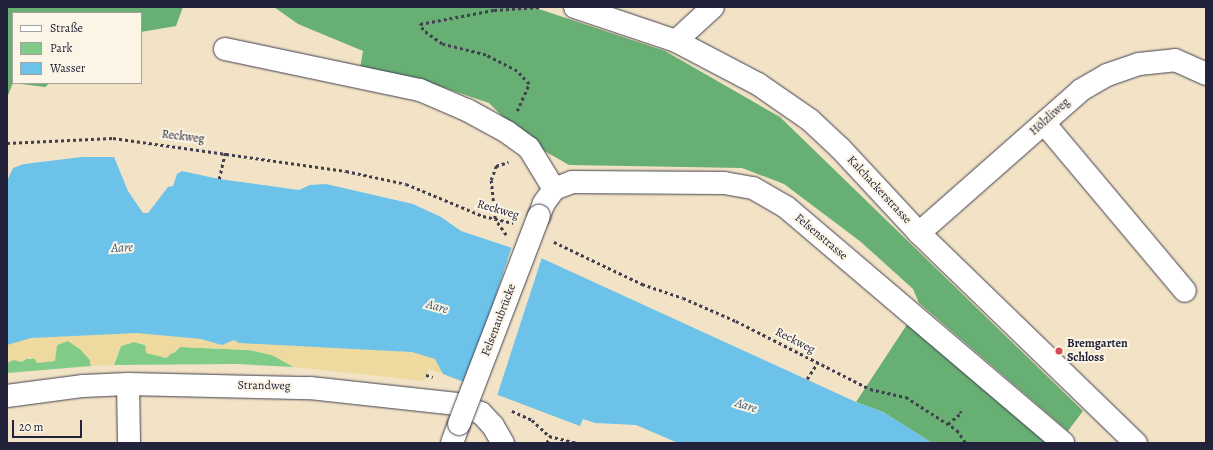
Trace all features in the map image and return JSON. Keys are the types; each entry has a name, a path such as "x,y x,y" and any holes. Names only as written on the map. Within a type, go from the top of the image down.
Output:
{"street":[{"name":"Kalchackerstrasse","path":"575,7 676,41 758,84 810,120 841,149 919,233 1136,443"},
{"path":"676,41 713,7"},
{"path":"225,49 420,90 467,110 507,132 529,148 540,169 554,189"},
{"name":"Hölzliweg","path":"919,233 1080,90 1107,75 1139,64 1175,60 1206,74"},
{"path":"1044,123 1185,291"},
{"name":"Felsenstrasse","path":"554,189 565,183 576,182 724,183 753,188 786,207 1063,443"},
{"name":"Felsenaubrücke","path":"456,433 544,203 554,189"},
{"path":"128,384 129,443"},
{"name":"Strandweg","path":"7,396 83,386 128,384 266,385 457,404 481,413 493,426 503,443"}],"path":[{"path":"517,111 528,84 517,71 486,55 442,44 423,30 420,24 494,10 541,7"},
{"name":"Reckweg","path":"7,143 113,138 225,152 391,180 495,219 518,224"},
{"path":"219,179 225,152"},
{"path":"495,219 491,180 496,166 507,162 540,169"},
{"name":"Reckweg","path":"553,241 642,284 683,298 736,321 870,389 906,397 957,430 966,443"},
{"path":"807,379 818,362"},
{"path":"426,374 434,377"},
{"path":"948,424 961,414 960,411"},
{"path":"516,413 532,420 549,436 578,443"},
{"path":"547,443 549,436"}],"green space":[{"path":"7,7 183,7 176,26 142,32 142,12 12,12 13,84 7,98"},
{"path":"274,7 533,7 665,51 780,117 1083,411 1068,431 919,303 913,289 861,242 784,184 742,168 569,165 527,141 489,103 421,80 360,68 363,51 298,24"},
{"path":"21,84 49,84 45,87"},
{"path":"908,323 1047,443 932,443 883,412 856,402"},
{"path":"63,341 68,341 80,349 90,360 91,366 7,373 7,363 13,360 54,357 57,345"},
{"path":"134,342 174,353 180,347 249,350 272,355 294,367 237,364 114,365 121,346"}],"sand":[{"path":"7,312 386,339 595,423 583,419 580,426 429,369 424,381 294,367 272,355 249,350 180,347 166,358 146,353 145,344 134,342 121,346 113,365 91,366 90,360 80,349 68,341 57,345 55,361 37,363 34,358 29,357 22,362 13,360 7,363"}],"water":[{"name":"Aare","path":"82,157 114,157 128,191 143,213 148,213 168,187 173,186 177,174 182,171 219,179 299,190 310,185 326,184 413,204 441,217 461,231 539,257 856,402 883,412 932,443 678,443 636,425 595,423 583,419 580,426 443,374 435,359 412,352 239,343 234,340 222,345 201,339 137,333 31,338 7,345 7,181 13,168 24,164"}],"pier":[{"path":"512,246 542,256 497,396 467,386"}],"place":[{"name":"Bremgarten Schloss","path":"1059,351"}]}
